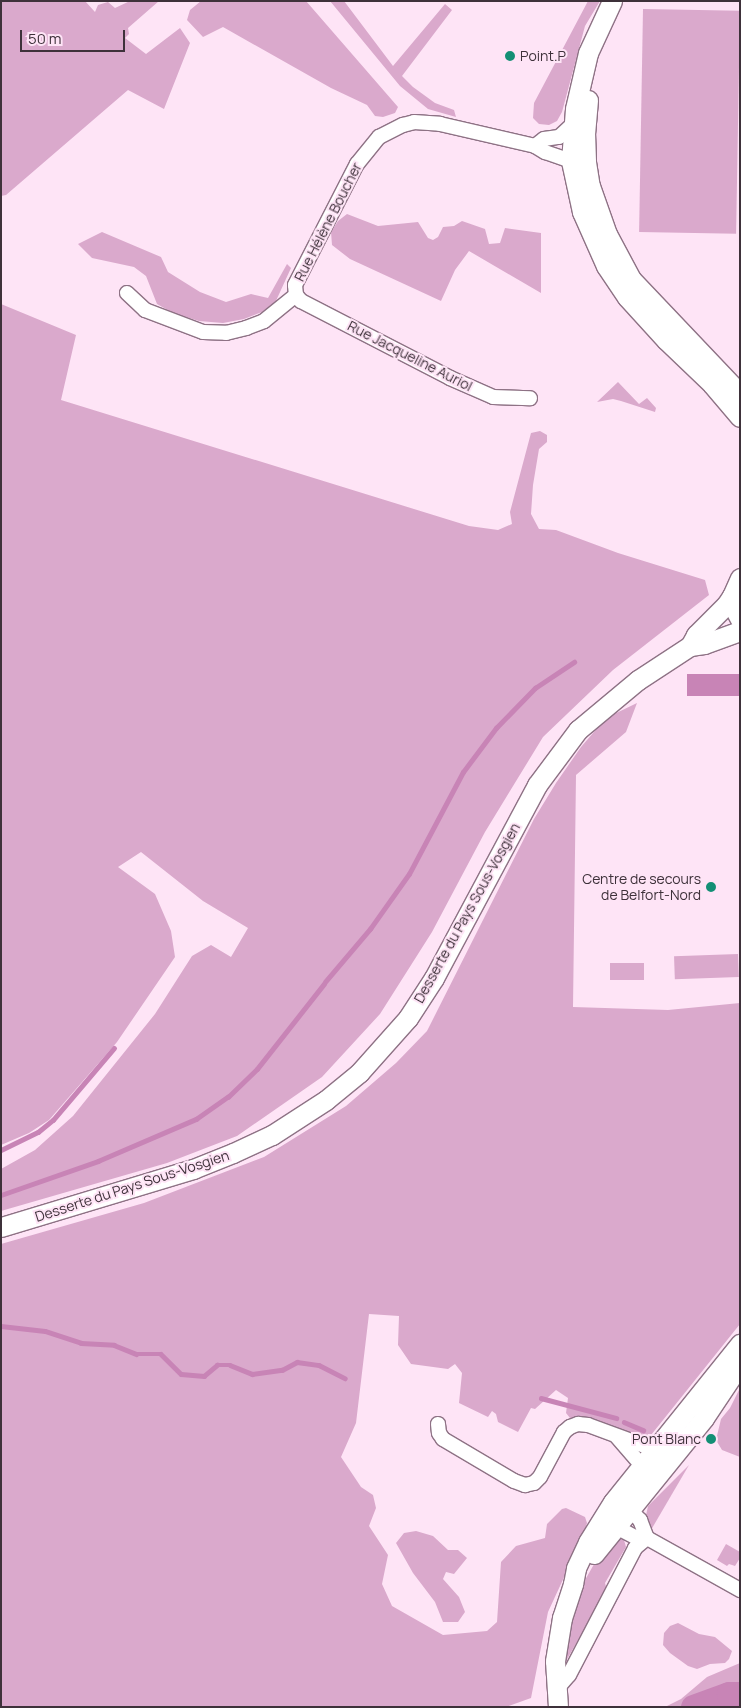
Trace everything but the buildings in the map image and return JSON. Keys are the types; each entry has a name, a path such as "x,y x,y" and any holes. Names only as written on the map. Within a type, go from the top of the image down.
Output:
{"main road":[{"path":"612,1 588,54 580,81 568,141 582,212 606,266 627,297 666,340 712,384 740,417"},
{"path":"622,1 597,59 587,111 586,162 597,208 607,234 631,279 740,394"},
{"path":"690,646 696,635 726,606 740,578"},
{"path":"732,596 733,606 740,619"},
{"name":"Desserte du Pays Sous-Vosgien","path":"1,1227 193,1169 234,1154 300,1118 359,1073 408,1018 434,978 513,827 557,756 578,730 608,702 690,646 704,644 740,631"},
{"path":"556,1699 554,1661 562,1618 576,1568 588,1542 613,1502 740,1344"},
{"path":"573,1584 704,1418 740,1364"}],"street":[{"name":"Rue Hélène Boucher","path":"127,293 145,310 202,332 226,333 246,328 264,321 296,295 295,286 357,164 379,137 414,122 440,124 535,146 545,152 568,141"},
{"path":"535,146 544,139 568,141 577,147 583,191 599,235 615,266 631,279"},
{"name":"Rue Jacqueline Auriol","path":"296,295 301,301 493,397 530,398"},
{"path":"438,1424 438,1433 443,1439 514,1481 525,1484 534,1483 540,1477 564,1432 578,1424 588,1425 617,1437 631,1440 653,1453 657,1464 650,1474 644,1494"},
{"path":"617,1437 638,1462 640,1469 637,1483 620,1510 618,1517 621,1523 635,1537 647,1538 740,1590"},
{"path":"621,1523 640,1520 647,1538"},
{"path":"556,1699 611,1597 634,1548 647,1538"}],"shaded area":[{"path":"1,1 85,1 95,12 98,5 108,2 115,8 130,1 159,1 128,28 129,34 125,38 146,54 180,28 190,43 164,109 128,90 6,195 1,196"},
{"path":"201,1 306,1 398,107 395,113 383,117 375,116 367,105 331,88 223,27 203,37 187,20 190,10"},
{"path":"330,1 344,1 393,66 445,4 452,10 402,76 413,87 435,103 454,110 456,117 428,109 400,86"},
{"path":"588,1 600,1 585,26 562,112 557,121 549,125 539,124 533,118 534,103"},
{"path":"643,9 740,11 736,234 639,232"},
{"path":"347,214 378,226 418,222 428,238 433,240 438,237 443,227 454,226 462,221 485,229 489,244 500,243 505,228 541,233 541,293 469,251 455,270 441,301 350,259 332,245 331,232 338,221"},
{"path":"102,232 161,257 168,272 200,292 226,302 251,294 268,298 287,264 291,268 275,303 262,312 244,319 223,323 199,321 173,313 157,304 146,276 134,267 92,258 78,244"},
{"path":"1,304 76,335 61,400 469,526 498,530 512,524 510,512 531,433 540,431 547,435 547,442 539,449 533,485 531,514 539,529 556,530 618,553 705,580 709,595 613,670 543,737 485,832 432,932 380,1014 322,1077 237,1136 167,1163 1,1211 1,1169 35,1150 73,1116 155,1014 192,956 211,945 231,957 248,928 203,901 141,852 118,867 155,894 171,931 175,957 117,1042 49,1120 29,1133 1,1145"},
{"path":"618,382 639,404 647,398 656,408 655,412 613,399 597,402"},
{"path":"687,674 740,674 740,696 687,696"},
{"path":"637,703 626,732 576,775 573,1007 668,1010 740,1003 740,1324 647,1440 606,1426 570,1418 566,1413 568,1398 556,1390 535,1409 531,1408 518,1432 498,1422 496,1414 492,1411 488,1417 459,1403 462,1373 455,1364 448,1369 411,1364 398,1345 399,1316 369,1314 356,1423 341,1457 361,1487 373,1495 376,1508 369,1526 388,1555 382,1584 392,1606 443,1635 487,1631 497,1622 501,1562 516,1546 545,1538 547,1524 562,1509 566,1508 585,1517 587,1523 584,1534 548,1612 531,1698 506,1707 1,1707 1,1244 144,1203 264,1157 346,1106 396,1063 427,1031 534,819 556,783 581,747 606,718"},
{"path":"738,954 739,977 675,979 674,956"},
{"path":"610,963 644,963 644,980 610,980"},
{"path":"740,1388 740,1457 722,1450 716,1440 721,1419 730,1408"},
{"path":"689,1465 651,1530 645,1520 648,1506"},
{"path":"416,1531 433,1536 448,1550 458,1550 467,1558 454,1574 446,1572 443,1579 459,1597 465,1612 458,1622 443,1622 435,1602 413,1573 396,1543 404,1533"},
{"path":"618,1534 624,1540 626,1547 605,1583 607,1590 566,1661 564,1649 574,1608 585,1580 601,1552"},
{"path":"726,1544 740,1552 740,1558 735,1566 729,1564 727,1566 717,1560"},
{"path":"678,1623 699,1634 715,1637 732,1651 729,1659 725,1663 710,1664 697,1669 688,1666 670,1653 663,1645 664,1633 670,1626"},
{"path":"740,1663 740,1707 665,1707 681,1699 707,1677"}],"waterway":[{"path":"325,982 370,929 409,874 463,772 496,728 535,688 574,662"},
{"path":"1,1195 98,1161 196,1119 228,1097 257,1069 324,984"},
{"path":"1,1150 38,1132 53,1120 114,1048"},
{"path":"1,1326 45,1331 81,1343 114,1345 136,1354 161,1354 181,1374 204,1376 217,1365 230,1365 252,1374 282,1370 297,1362 319,1365 345,1378"},
{"path":"541,1398 616,1418"},
{"path":"624,1422 643,1430"},
{"path":"693,1707 729,1694 740,1694"}],"place":[{"name":"Point.P","path":"510,56"},
{"name":"Centre de secours de Belfort-Nord","path":"711,887"},
{"name":"Pont Blanc","path":"711,1439"}]}
